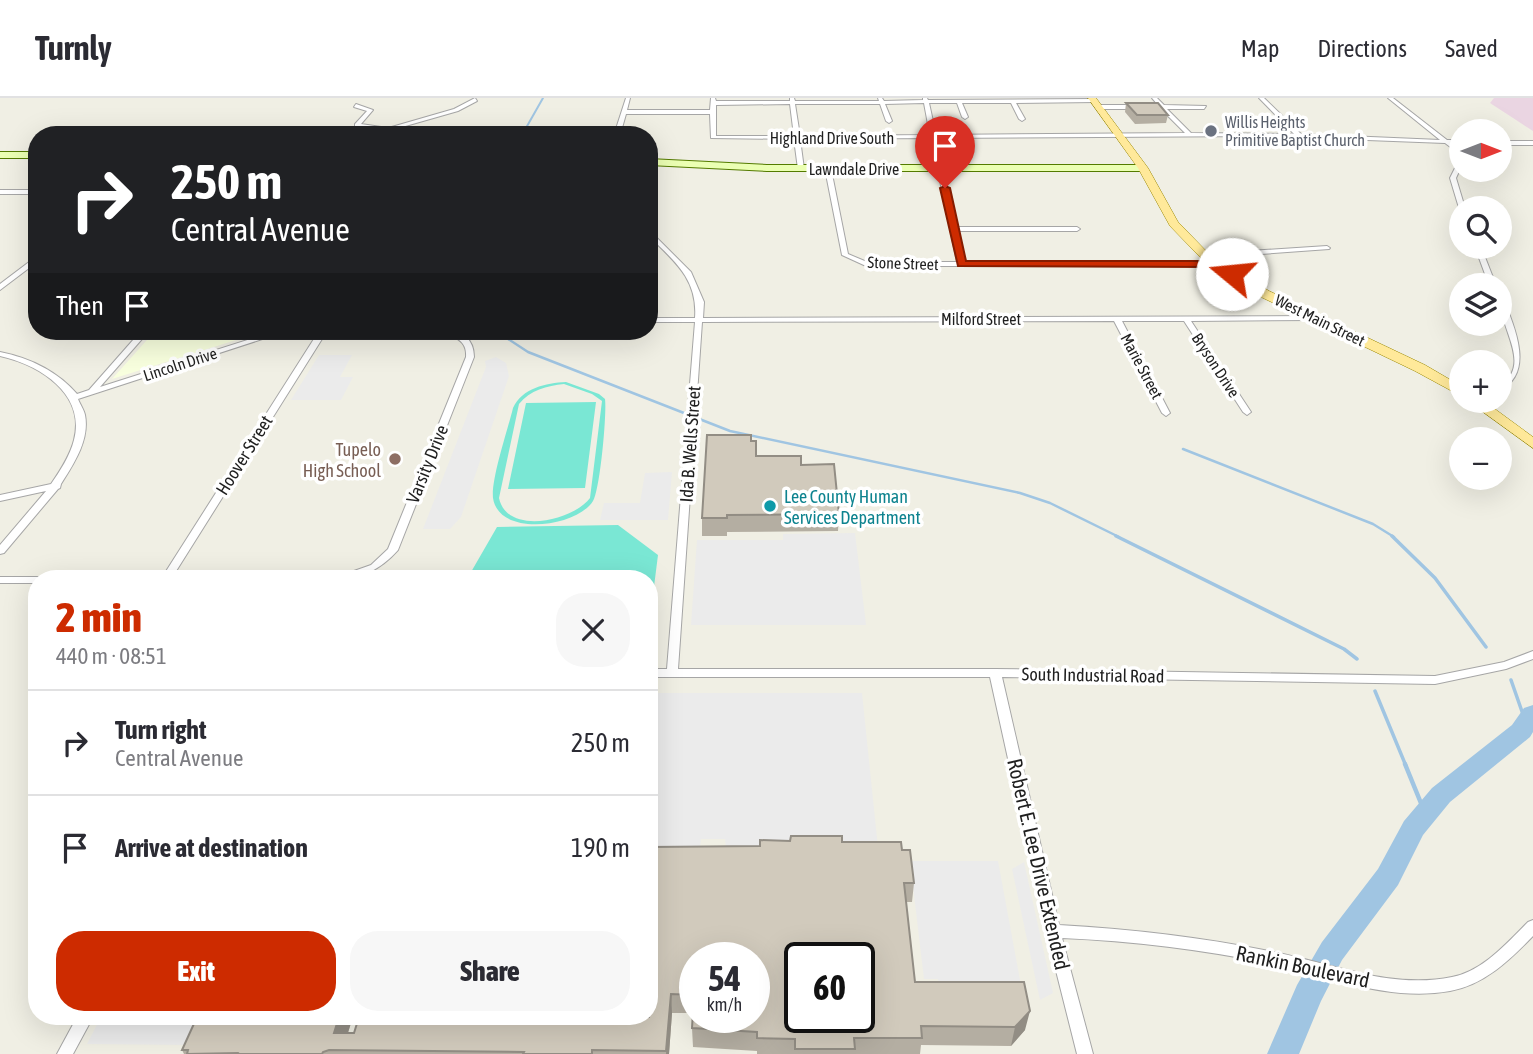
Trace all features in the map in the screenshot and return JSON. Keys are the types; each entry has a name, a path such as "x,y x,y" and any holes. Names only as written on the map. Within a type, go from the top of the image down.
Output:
{"main road":[{"name":"West Main Street","path":"1095,102 1143,168 1174,224 1210,260 1265,294 1420,368 1449,385"},
{"path":"1491,413 1533,444"}],"street":[{"path":"620,126 628,98"},
{"path":"1154,98 1190,135"},
{"path":"1261,98 1298,134"},
{"path":"1390,98 1449,141"},
{"path":"624,112 713,112 713,101 792,100 925,99 1205,107"},
{"path":"925,99 961,264"},
{"path":"397,126 456,110 475,100"},
{"path":"792,100 801,169"},
{"path":"881,100 889,121"},
{"path":"958,101 965,117"},
{"path":"1012,101 1023,119"},
{"path":"356,106 370,110 357,125 364,126"},
{"name":"Highland Drive South","path":"713,112 713,137 1298,134 1449,142"},
{"path":"1512,143 1533,143"},
{"path":"0,156 28,155"},
{"name":"Lawndale Drive","path":"658,162 801,169 1143,168"},
{"name":"Stone Street","path":"828,169 845,255 866,264 1210,260 1327,248"},
{"path":"0,192 28,192"},
{"path":"954,229 1077,229"},
{"name":"Ida B. Wells Street","path":"658,241 688,272 699,296 700,320 672,673"},
{"path":"0,288 28,265"},
{"name":"Bryson Drive","path":"1186,318 1247,412"},
{"name":"Milford Street","path":"658,320 1313,318"},
{"name":"Marie Street","path":"1117,319 1166,413"},
{"path":"1512,331 1521,353 1521,369 1517,379 1512,382"},
{"path":"91,392 137,340"},
{"name":"Lincoln Drive","path":"77,397 255,340"},
{"name":"Hoover Street","path":"172,570 317,340"},
{"name":"Varsity Drive","path":"369,570 375,568 393,550 470,357 470,346 464,340"},
{"path":"0,354 37,366 63,382 77,397 82,424 74,458 57,486 0,551"},
{"path":"0,498 57,486"},
{"path":"0,580 28,580"},
{"name":"South Industrial Road","path":"658,673 995,673 1435,680 1506,665 1533,655"},
{"name":"Robert E. Lee Drive Extended","path":"995,673 1053,932 1085,1054"},
{"name":"Rankin Boulevard","path":"1053,932 1170,941 1277,959 1359,978 1415,986 1455,983 1479,973 1533,926"},
{"path":"65,1054 81,1025"}],"shaded area":[{"path":"1494,98 1533,98 1533,131 1490,103"},
{"path":"147,340 236,340 112,379"},
{"path":"319,355 352,355 340,377 353,377 341,400 291,400"},
{"path":"496,357 506,363 509,376 461,517 450,529 423,529 486,367 485,361"},
{"path":"566,382 599,394 605,399 596,494 584,510 556,522 523,523 509,519 498,511 493,490 513,408 528,391","holes":["564,384 592,394 602,401 590,498 582,506 556,518 527,521 514,517 505,510 499,498 519,404 534,392"]},
{"path":"596,402 585,488 508,489 526,403"},
{"path":"672,472 668,520 600,520 604,503 640,503 645,473"},
{"path":"618,525 658,555 656,570 472,570 497,527"},
{"path":"855,533 866,625 691,625 697,540 783,540 783,534"},
{"path":"658,693 862,693 878,848 726,848 725,839 701,839 700,848 658,848"},
{"path":"910,861 998,861 1022,991 940,991 938,979 924,979"},
{"path":"1024,862 1053,993 1040,1000 1012,869"},
{"path":"97,1025 205,1025 196,1045 87,1044"}],"building":[{"path":"1126,103 1158,103 1168,115 1137,115"},
{"name":"Lee County Human Services Department","path":"707,435 751,435 751,441 756,441 756,456 801,456 801,465 834,464 839,514 727,515 727,518 702,518"},
{"path":"791,836 842,836 842,842 901,842 902,850 910,850 914,883 904,883 915,982 1024,982 1030,1011 1015,1027 921,1026 922,1038 854,1038 855,1049 795,1049 795,1039 757,1038 757,1033 770,1033 770,942 679,942 679,994 671,994 666,1051 592,1050 592,1054 523,1054 524,1052 329,1050 322,1054 187,1054 188,1050 182,1050 193,1025 336,1025 334,1033 354,1033 356,1025 658,1025 658,847 760,846 760,840 790,841"}],"waterway":[{"path":"527,126 543,98"},
{"path":"510,340 528,352 730,431 1020,493 1050,503 1119,537"},
{"path":"1183,449 1373,524 1394,537"},
{"path":"1116,536 1344,649 1357,659"},
{"path":"1392,536 1435,578 1486,647"},
{"path":"1511,680 1526,723"},
{"path":"1375,691 1406,766"},
{"path":"1283,1054 1308,995 1332,951 1388,877 1413,828 1441,795 1521,731 1533,714"},
{"path":"1405,764 1425,813"}],"place":[{"name":"Willis Heights Primitive Baptist Church","path":"1211,131"},
{"name":"Tupelo High School","path":"395,459"},
{"name":"Lee County Human Services Department","path":"770,506"}],"route":[{"path":"945,188 961,264 1215,264 1232,274"}]}
